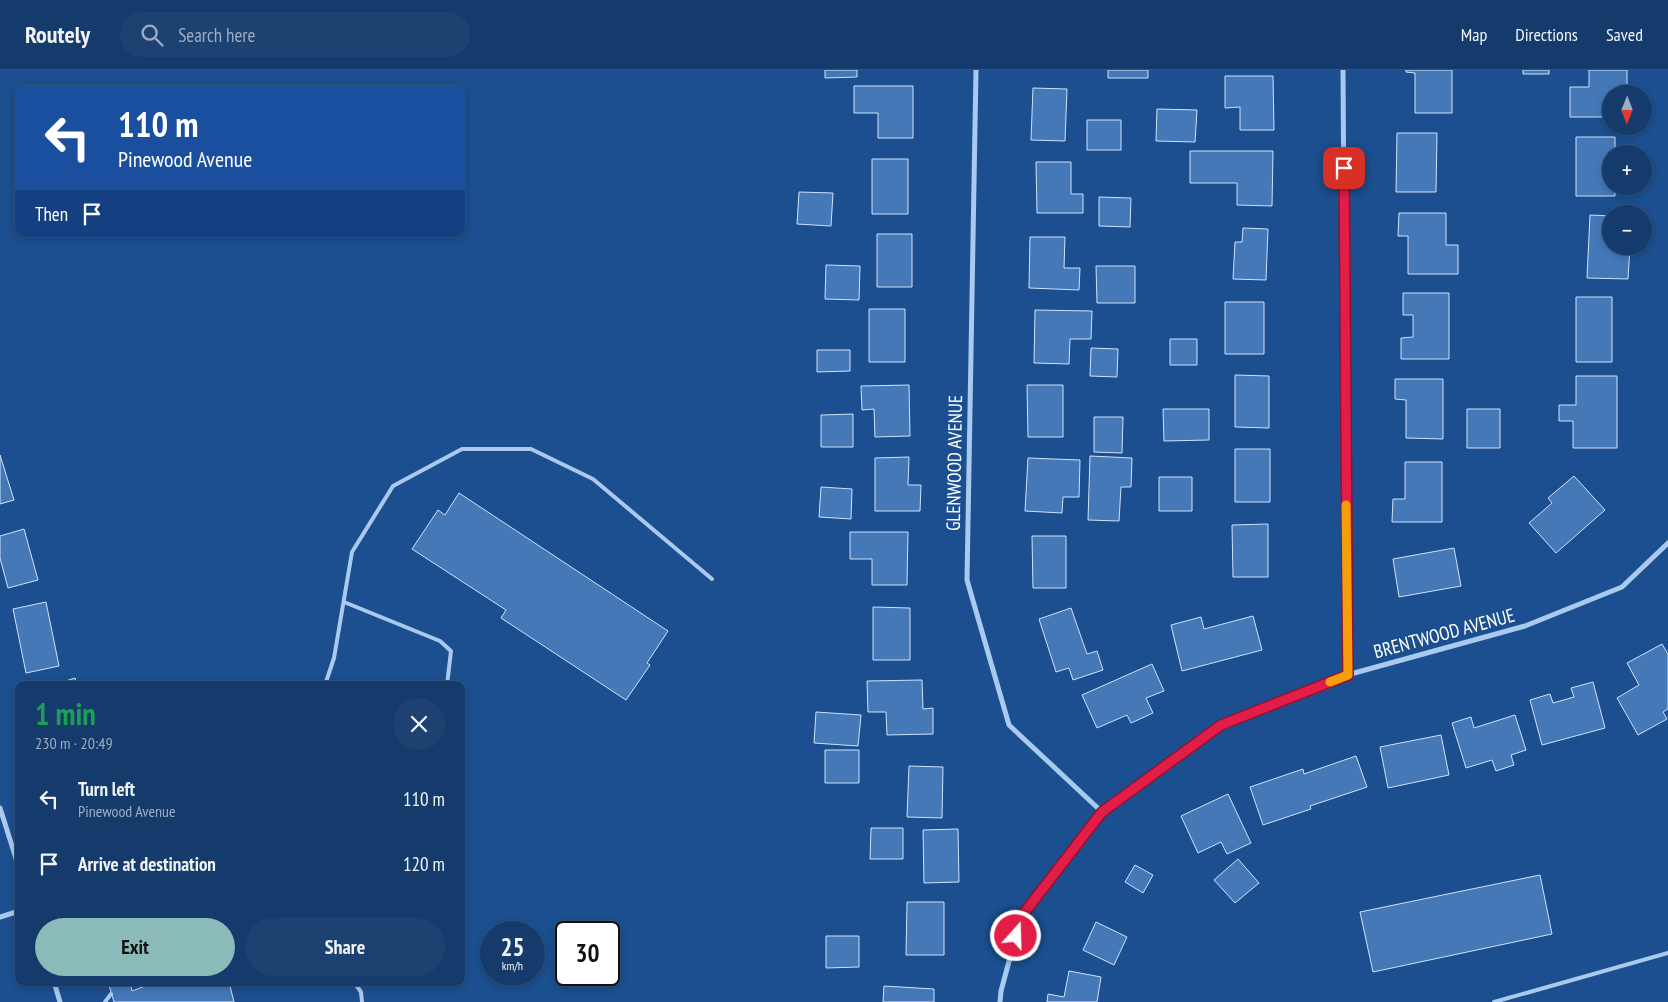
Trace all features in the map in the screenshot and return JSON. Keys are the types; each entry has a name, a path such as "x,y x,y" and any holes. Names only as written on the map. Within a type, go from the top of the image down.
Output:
{"street":[{"name":"GLENWOOD AVENUE","path":"976,70 967,580 1009,724 1102,812"},
{"path":"1343,70 1348,675"},
{"name":"BRENTWOOD AVENUE","path":"1000,1002 1001,991 1021,917 1102,812 1221,725 1348,675 1525,626 1622,587 1668,543"},
{"path":"0,808 15,855"},
{"path":"0,917 15,912"},
{"path":"55,986 60,1002"}],"lane":[{"path":"326,681 334,658 352,552 393,486 462,449 531,450 593,479 712,579"},
{"path":"344,602 440,641 451,651 447,681"},
{"path":"1494,1002 1668,953"},
{"path":"357,986 361,992 362,1002"},
{"path":"104,1002 111,994"}],"building":[{"path":"825,70 857,70 857,77 825,78"},
{"path":"1108,70 1148,70 1148,78 1108,78"},
{"path":"1406,70 1452,70 1452,113 1415,113 1415,73 1406,72"},
{"path":"1523,70 1549,70 1549,74 1523,74"},
{"path":"1589,70 1627,70 1627,85 1602,85 1602,117 1570,117 1570,87 1589,87"},
{"path":"1225,76 1273,76 1274,130 1240,130 1240,107 1225,108"},
{"path":"854,86 913,86 913,138 878,138 878,113 854,113"},
{"path":"1033,88 1067,89 1065,141 1031,140"},
{"path":"1157,109 1197,110 1195,142 1156,141"},
{"path":"1087,120 1121,120 1121,150 1087,150"},
{"path":"1397,133 1437,133 1436,192 1396,192"},
{"path":"1576,137 1615,137 1615,145 1602,145 1602,195 1615,196 1576,196"},
{"path":"1190,151 1273,151 1272,206 1237,205 1237,183 1190,183"},
{"path":"872,159 908,159 908,214 872,214"},
{"path":"1036,162 1071,162 1071,194 1083,194 1083,213 1037,213"},
{"path":"799,192 833,193 831,226 797,224"},
{"path":"1099,197 1131,198 1130,227 1099,226"},
{"path":"1399,213 1446,213 1446,245 1458,245 1458,274 1408,274 1408,236 1398,236"},
{"path":"1590,215 1602,216 1602,255 1629,255 1628,279 1587,278"},
{"path":"1243,228 1268,229 1266,280 1233,279 1235,242 1242,242"},
{"path":"877,234 912,234 912,287 877,287"},
{"path":"1030,237 1065,237 1064,268 1080,268 1079,290 1029,288"},
{"path":"826,265 860,266 859,300 825,299"},
{"path":"1096,266 1135,266 1135,303 1097,303"},
{"path":"1403,293 1449,293 1449,359 1401,359 1401,338 1413,337 1413,315 1403,315"},
{"path":"1576,297 1612,297 1612,362 1576,362"},
{"path":"1225,302 1264,302 1264,354 1225,354"},
{"path":"869,309 905,309 905,362 869,362"},
{"path":"1035,310 1092,311 1091,339 1070,339 1069,364 1034,363"},
{"path":"1170,339 1197,339 1197,365 1170,365"},
{"path":"1091,348 1118,349 1117,377 1090,376"},
{"path":"817,350 850,350 850,371 817,372"},
{"path":"1235,375 1269,376 1269,428 1235,427"},
{"path":"1576,376 1617,376 1617,448 1573,448 1573,421 1559,421 1559,405 1576,405"},
{"path":"1395,379 1443,379 1443,439 1406,438 1406,400 1395,399"},
{"path":"909,385 910,436 875,437 874,409 862,410 861,386"},
{"path":"1027,385 1063,385 1063,437 1028,437"},
{"path":"1163,409 1209,409 1209,440 1164,441"},
{"path":"1467,409 1500,409 1500,448 1467,448"},
{"path":"853,414 853,447 821,447 821,415"},
{"path":"1094,417 1123,417 1122,453 1094,452"},
{"path":"1235,449 1270,449 1270,502 1235,502"},
{"path":"0,455 14,500 0,504"},
{"path":"1090,456 1132,458 1131,487 1121,487 1119,521 1088,520"},
{"path":"909,457 908,485 921,485 920,511 875,511 875,458"},
{"path":"1028,458 1080,460 1079,497 1063,497 1062,513 1025,511"},
{"path":"1405,462 1442,462 1442,522 1392,522 1393,499 1405,499"},
{"path":"1574,476 1605,510 1556,553 1529,523 1552,503 1548,498"},
{"path":"1159,477 1192,477 1192,511 1159,511"},
{"path":"821,487 852,489 851,519 819,517"},
{"path":"459,493 668,631 647,663 650,665 626,700 501,618 506,610 412,549 438,510 445,515"},
{"path":"1268,524 1268,577 1233,577 1232,525"},
{"path":"24,529 38,580 8,588 0,558 0,536"},
{"path":"850,532 908,532 907,585 872,585 872,559 850,559"},
{"path":"1032,536 1066,536 1066,588 1033,588"},
{"path":"1454,548 1461,586 1399,597 1393,559"},
{"path":"46,602 59,666 26,673 13,609"},
{"path":"873,607 910,608 910,660 873,660"},
{"path":"1071,608 1087,654 1097,651 1103,670 1073,680 1069,668 1056,672 1039,619"},
{"path":"1253,616 1262,650 1182,671 1171,625 1201,617 1204,629"},
{"path":"1662,644 1668,654 1668,709 1663,712 1667,719 1638,735 1617,698 1639,685 1627,663"},
{"path":"1152,664 1164,691 1146,698 1153,713 1131,723 1127,715 1097,728 1082,695"},
{"path":"922,680 923,709 933,708 933,734 887,735 886,712 868,712 867,681"},
{"path":"1593,682 1605,728 1542,745 1530,700 1550,694 1553,703 1574,697 1571,688"},
{"path":"816,712 861,715 858,746 814,743"},
{"path":"1515,715 1526,750 1511,755 1514,765 1496,771 1492,760 1466,768 1452,723 1471,717 1474,728"},
{"path":"1441,735 1449,775 1388,788 1380,747"},
{"path":"825,750 859,750 859,783 825,783"},
{"path":"1356,756 1367,787 1310,806 1311,809 1263,825 1250,787 1303,769 1304,774"},
{"path":"909,766 943,767 942,818 907,817"},
{"path":"1228,794 1251,843 1227,854 1221,842 1198,853 1181,816"},
{"path":"871,828 903,828 903,859 870,859"},
{"path":"958,829 959,882 924,883 923,830"},
{"path":"1238,859 1259,883 1235,903 1214,880"},
{"path":"1135,865 1153,875 1143,893 1125,882"},
{"path":"1540,875 1552,934 1373,972 1360,912"},
{"path":"907,902 944,902 944,955 906,955"},
{"path":"1096,922 1127,937 1114,965 1083,950"},
{"path":"826,936 859,936 859,967 826,968"},
{"path":"1069,971 1101,977 1097,1002 1047,1002 1048,994 1064,997"},
{"path":"109,986 131,986 132,991 145,986 230,986 234,1002 114,1002"},
{"path":"884,986 934,989 934,1002 883,1002"}],"slow traffic":[{"path":"1330,682 1348,675 1346,505"}],"route":[{"path":"1016,936 1021,917 1102,812 1221,725 1348,675 1344,168"}]}
